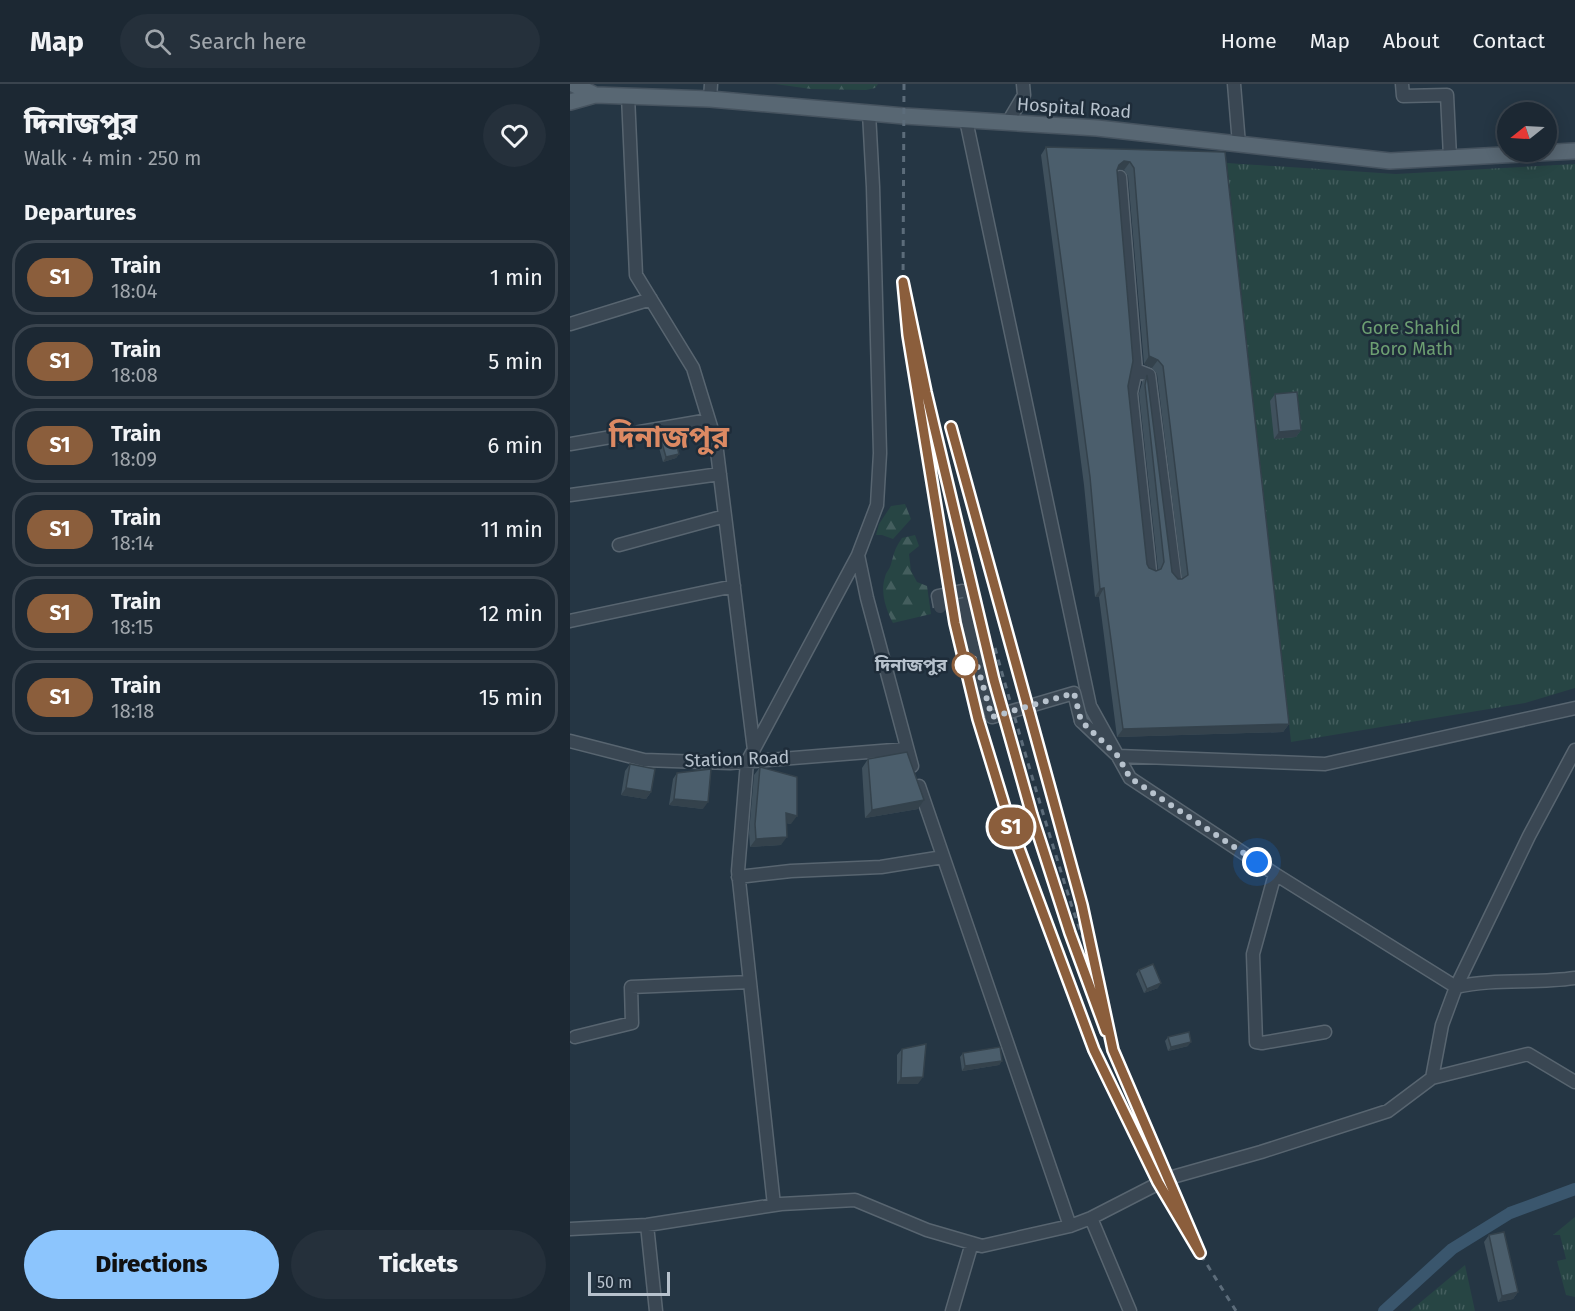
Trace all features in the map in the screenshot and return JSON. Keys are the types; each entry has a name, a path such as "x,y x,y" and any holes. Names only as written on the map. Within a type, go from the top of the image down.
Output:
{"main road":[{"path":"573,84 596,96"},
{"name":"Hospital Road","path":"570,102 596,96 711,92 869,113 1097,128 1390,161 1575,151"}],"street":[{"path":"1008,122 1024,95 1023,84"},
{"path":"1234,84 1239,144"},
{"path":"1402,84 1403,96 1447,95 1450,157"},
{"path":"628,96 636,275 693,368 716,443 754,750"},
{"path":"774,1205 738,877 747,762 858,555 877,505 880,453 869,113"},
{"path":"966,120 1090,706 1130,778 1275,874 1456,987 1480,982 1575,978"},
{"path":"1120,177 1136,370 1131,393 1150,572"},
{"path":"570,324 651,299"},
{"path":"1136,370 1149,375 1175,579"},
{"path":"570,444 709,420"},
{"path":"570,495 720,474"},
{"path":"1140,482 1164,497"},
{"path":"619,545 725,516"},
{"path":"858,555 906,749 1070,1226"},
{"path":"570,621 734,586"},
{"path":"940,607 938,597 962,591 975,658 992,717 1074,693 1081,721 1118,756 1325,764 1575,708"},
{"name":"Station Road","path":"570,741 644,760 729,764 906,749"},
{"path":"1432,1078 1442,1025 1456,987 1529,836 1575,750"},
{"path":"738,877 791,871 881,867 943,856"},
{"path":"1275,874 1253,954 1256,1042 1262,1043 1325,1032"},
{"path":"575,1037 632,1023 631,987 750,982"},
{"path":"570,1229 648,1225 774,1205 855,1200 927,1230 982,1246 1070,1226 1091,1218 1169,1178 1261,1152 1388,1111 1432,1078 1528,1054 1575,1082"},
{"path":"1091,1218 1130,1311"},
{"path":"648,1225 656,1311"},
{"path":"952,1311 972,1243"}],"green space":[{"path":"775,84 878,84 875,88 866,90 811,89"},
{"name":"Gore Shahid Boro Math","path":"1227,163 1396,174 1575,164 1575,688 1525,703 1291,742"},
{"path":"905,504 911,519 893,539 876,535 879,524 891,506"},
{"path":"915,535 919,546 909,554 911,571 917,582 927,586 931,614 893,623 884,601 885,577 902,538"},
{"path":"1575,1217 1575,1297 1566,1295 1557,1261 1566,1259 1560,1235 1553,1235"},
{"path":"1465,1265 1475,1311 1410,1311"}],"building":[{"path":"1046,147 1225,152 1289,724 1123,729 1104,588 1100,589 1090,477","holes":["1124,161 1130,162 1134,168 1149,356 1158,360 1163,366 1188,575 1182,579 1178,579 1172,572 1147,375 1145,385 1164,562 1161,569 1156,571 1149,568 1147,564 1128,386 1133,361 1117,170"]},
{"path":"1297,392 1301,430 1279,432 1275,394"},
{"path":"673,431 679,454 666,457 659,433"},
{"path":"907,752 924,800 872,810 868,759"},
{"path":"630,764 655,769 651,792 626,788"},
{"path":"760,767 797,777 797,816 786,813 787,837 756,839 755,824"},
{"path":"711,769 708,802 674,799 677,773"},
{"path":"1153,964 1161,983 1147,989 1139,970"},
{"path":"1189,1032 1191,1042 1171,1047 1168,1037"},
{"path":"926,1044 923,1077 901,1078 902,1049"},
{"path":"1000,1047 1002,1061 965,1066 963,1053"},
{"path":"1504,1232 1518,1292 1502,1296 1489,1235"}],"waterway":[{"path":"1384,1311 1452,1249 1510,1213 1575,1189"}],"railway":[{"path":"904,84 903,283 908,335 955,623 978,719 1010,824 1094,1050 1173,1210 1236,1311"},
{"path":"924,380 994,679 1032,815 1070,933 1113,1050 1186,1220"},
{"path":"951,427 1089,937"},
{"path":"995,648 1049,832 1106,1012"}],"train":[{"name":"S1","path":"951,427 1082,905 1113,1050 1200,1253 1158,1182 1094,1050 1010,824 978,719 955,623 908,335 903,282 926,392 994,680 1032,815 1070,933 1106,1031"}],"place":[{"name":"দিনাজপুর","path":"965,665"}],"district":[{"name":"দিনাজপুর","path":"669,437"}],"route":[{"path":"965,665 975,658 992,717 1074,693 1081,721 1118,756 1130,778 1257,862"}]}
